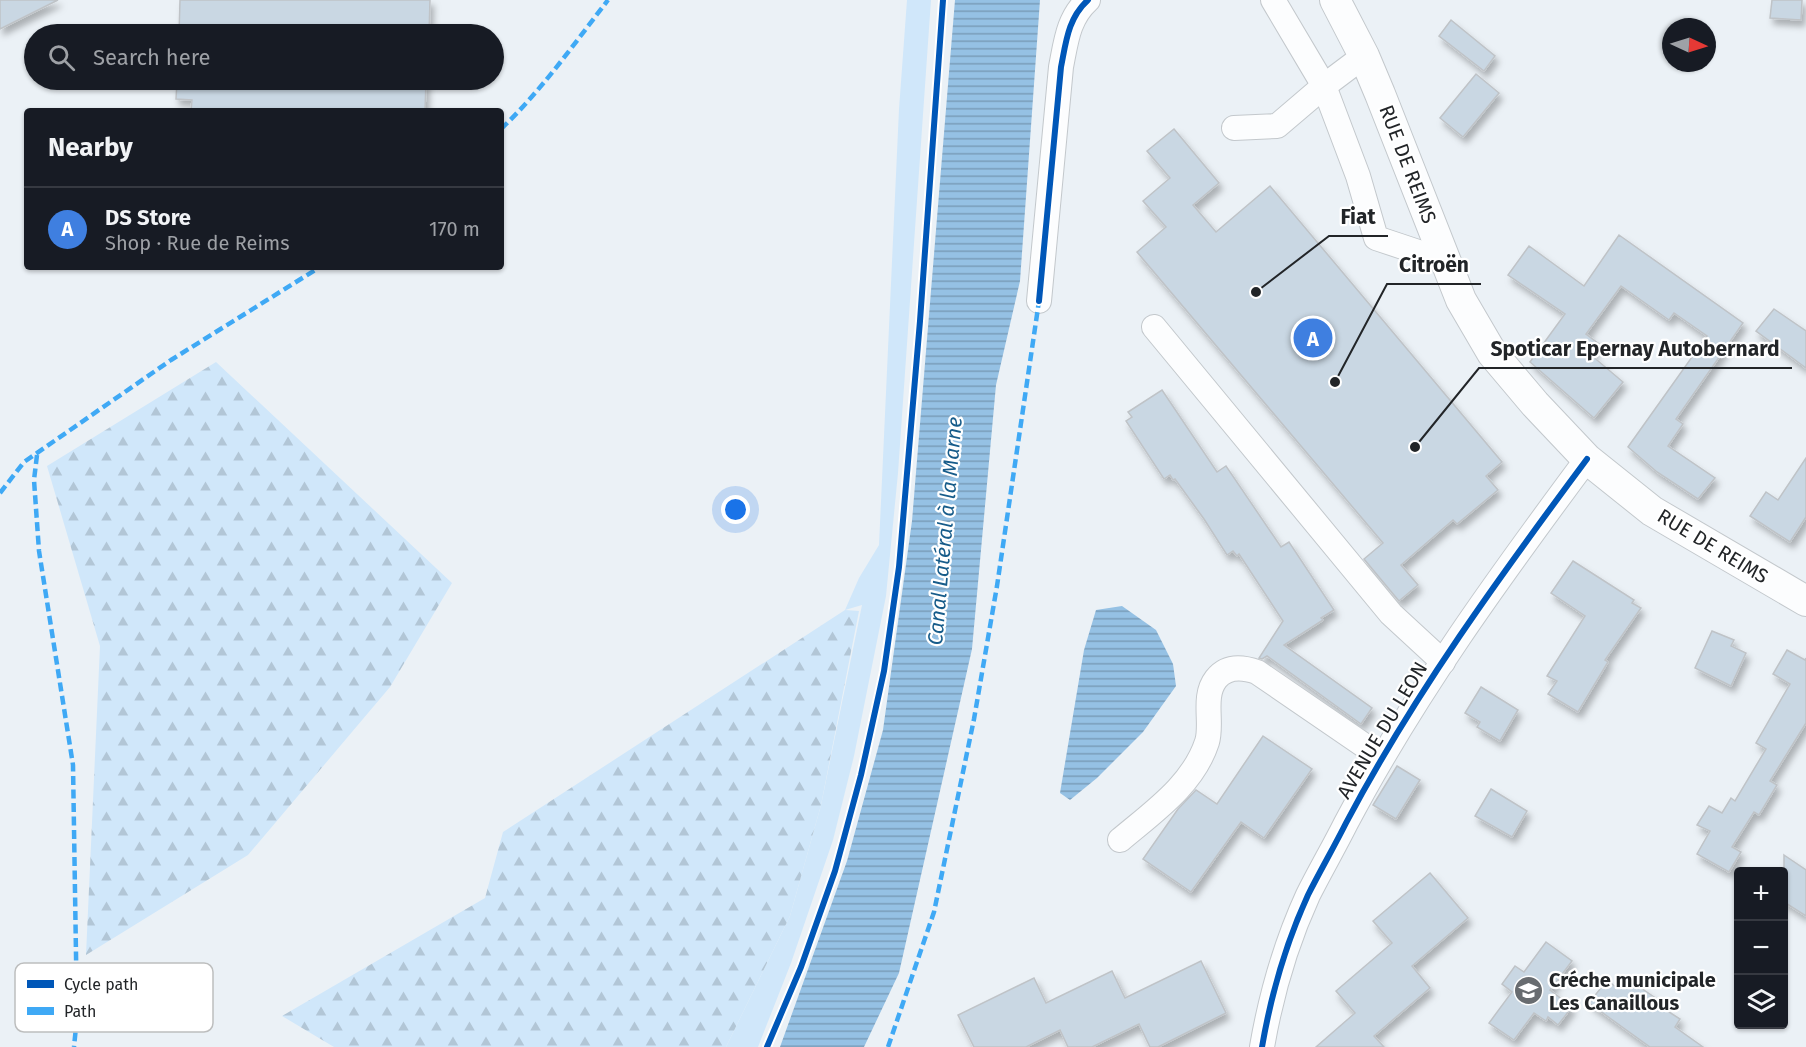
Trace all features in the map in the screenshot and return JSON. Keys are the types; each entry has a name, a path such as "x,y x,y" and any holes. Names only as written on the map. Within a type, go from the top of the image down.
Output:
{"main road":[{"name":"RUE DE REIMS","path":"1335,0 1364,56 1461,300 1492,353 1535,404 1587,459 1652,511 1806,601"}],"street":[{"path":"1040,301 1061,67 1068,30 1078,9 1088,0"},
{"path":"1273,0 1324,86 1358,176 1376,238 1421,253 1441,249"},
{"path":"1234,128 1277,126 1364,56"},
{"path":"1154,327 1391,614 1443,662"},
{"name":"AVENUE DU LEON","path":"1262,1047 1290,939 1308,895 1381,758 1480,604 1587,459"},
{"path":"1120,840 1178,790 1197,767 1208,739 1209,701 1214,681 1223,672 1241,667 1257,672 1381,758"}],"green space":[{"path":"907,0 931,0 898,473 886,596 854,756 833,840 791,963 758,1047 726,1047 790,916 821,805 862,605 845,610 859,578 879,545 899,109"},
{"path":"216,362 452,583 390,687 248,855 86,955 100,646 47,466"},
{"path":"845,610 859,611 821,805 790,916 726,1047 334,1047 282,1016 485,898 503,832"}],"water":[{"name":"Canal Latéral à la Marne","path":"955,0 1040,0 1020,281 996,385 972,649 899,973 864,1047 780,1047 847,861 883,730 912,521"},
{"path":"1122,606 1156,630 1173,664 1176,686 1143,732 1097,778 1070,800 1060,793 1084,650 1096,610"}],"building":[{"path":"0,0 58,0 0,29"},
{"path":"180,0 430,0 429,24 179,24"},
{"path":"1772,0 1802,0 1801,20 1770,18"},
{"path":"1451,20 1495,56 1484,71 1439,36"},
{"path":"1476,74 1499,93 1463,137 1440,118"},
{"path":"176,90 426,90 425,108 191,108 192,100 176,99"},
{"path":"1174,129 1219,183 1193,205 1216,232 1270,186 1502,462 1486,476 1498,490 1457,524 1453,520 1401,565 1418,585 1399,601 1364,559 1383,543 1137,252 1166,227 1143,201 1170,178 1147,151"},
{"path":"1619,235 1743,323 1676,419 1683,424 1668,446 1715,478 1698,499 1657,472 1628,447 1707,336 1674,313 1669,320 1621,286 1586,334 1599,344 1591,355 1623,382 1594,418 1530,362 1565,314 1508,275 1529,246 1584,286"},
{"path":"1774,309 1806,331 1806,368 1756,331"},
{"path":"1162,390 1217,472 1226,466 1281,547 1289,542 1334,610 1321,618 1323,620 1284,645 1372,708 1361,724 1267,656 1259,658 1283,621 1239,554 1237,556 1233,551 1227,555 1175,479 1173,480 1170,475 1164,479 1126,421 1132,417 1128,412"},
{"path":"1806,458 1806,517 1790,542 1750,516 1766,492 1778,500"},
{"path":"1573,561 1634,600 1632,603 1641,608 1605,660 1608,662 1578,712 1548,694 1557,681 1547,676 1585,616 1551,593"},
{"path":"1712,631 1734,640 1731,646 1746,653 1731,686 1695,668"},
{"path":"1787,650 1805,660 1806,658 1806,723 1770,781 1777,785 1759,815 1754,812 1732,847 1741,852 1729,872 1697,854 1710,831 1697,825 1709,806 1722,813 1731,798 1735,801 1766,749 1756,743 1790,684 1773,674"},
{"path":"1481,687 1518,710 1500,741 1477,727 1480,722 1465,713"},
{"path":"1263,736 1312,769 1264,838 1241,822 1191,892 1143,859 1178,809 1196,790 1217,804"},
{"path":"1397,766 1420,780 1396,819 1373,805"},
{"path":"1491,789 1527,811 1512,837 1475,816"},
{"path":"1784,855 1806,870 1806,916 1788,905 1788,867 1784,867"},
{"path":"1430,873 1468,918 1412,966 1430,988 1374,1036 1384,1047 1316,1047 1355,1013 1336,991 1392,943 1373,921"},
{"path":"1546,942 1572,961 1550,990 1572,1007 1558,1025 1548,1017 1546,1021 1534,1013 1514,1040 1489,1023 1512,992 1502,984 1515,966 1524,972"},
{"path":"1201,961 1226,1013 1158,1047 1150,1047 1139,1024 1092,1047 1068,1047 1060,1030 1026,1047 974,1047 958,1015 1034,978 1046,1003 1112,971 1125,998"},
{"path":"1625,977 1654,997 1652,1001 1680,1019 1675,1027 1703,1047 1650,1047 1589,1003 1607,980 1617,988"}],"marked path":[{"path":"504,126 543,83 608,0"},
{"path":"0,493 24,462 171,360 315,270"},
{"path":"888,1047 934,912 974,719 997,586 1039,301"},
{"path":"37,455 34,480 39,551 73,765 76,963"},
{"path":"74,1047 76,1032"}],"cycle path":[{"path":"767,1047 801,967 835,871 861,775 884,671 899,567 920,321 943,0"},
{"path":"1039,301 1061,67 1072,23 1088,0"},
{"path":"1262,1047 1280,970 1300,913 1372,775 1459,636 1587,459"}],"place":[{"name":"Fiat","path":"1256,292"},
{"name":"DS Store","path":"1313,338"},
{"name":"Citroën","path":"1335,382"},
{"name":"Spoticar Epernay Autobernard","path":"1415,447"},
{"name":"Créche municipale Les Canaillous","path":"1528,991"}]}
